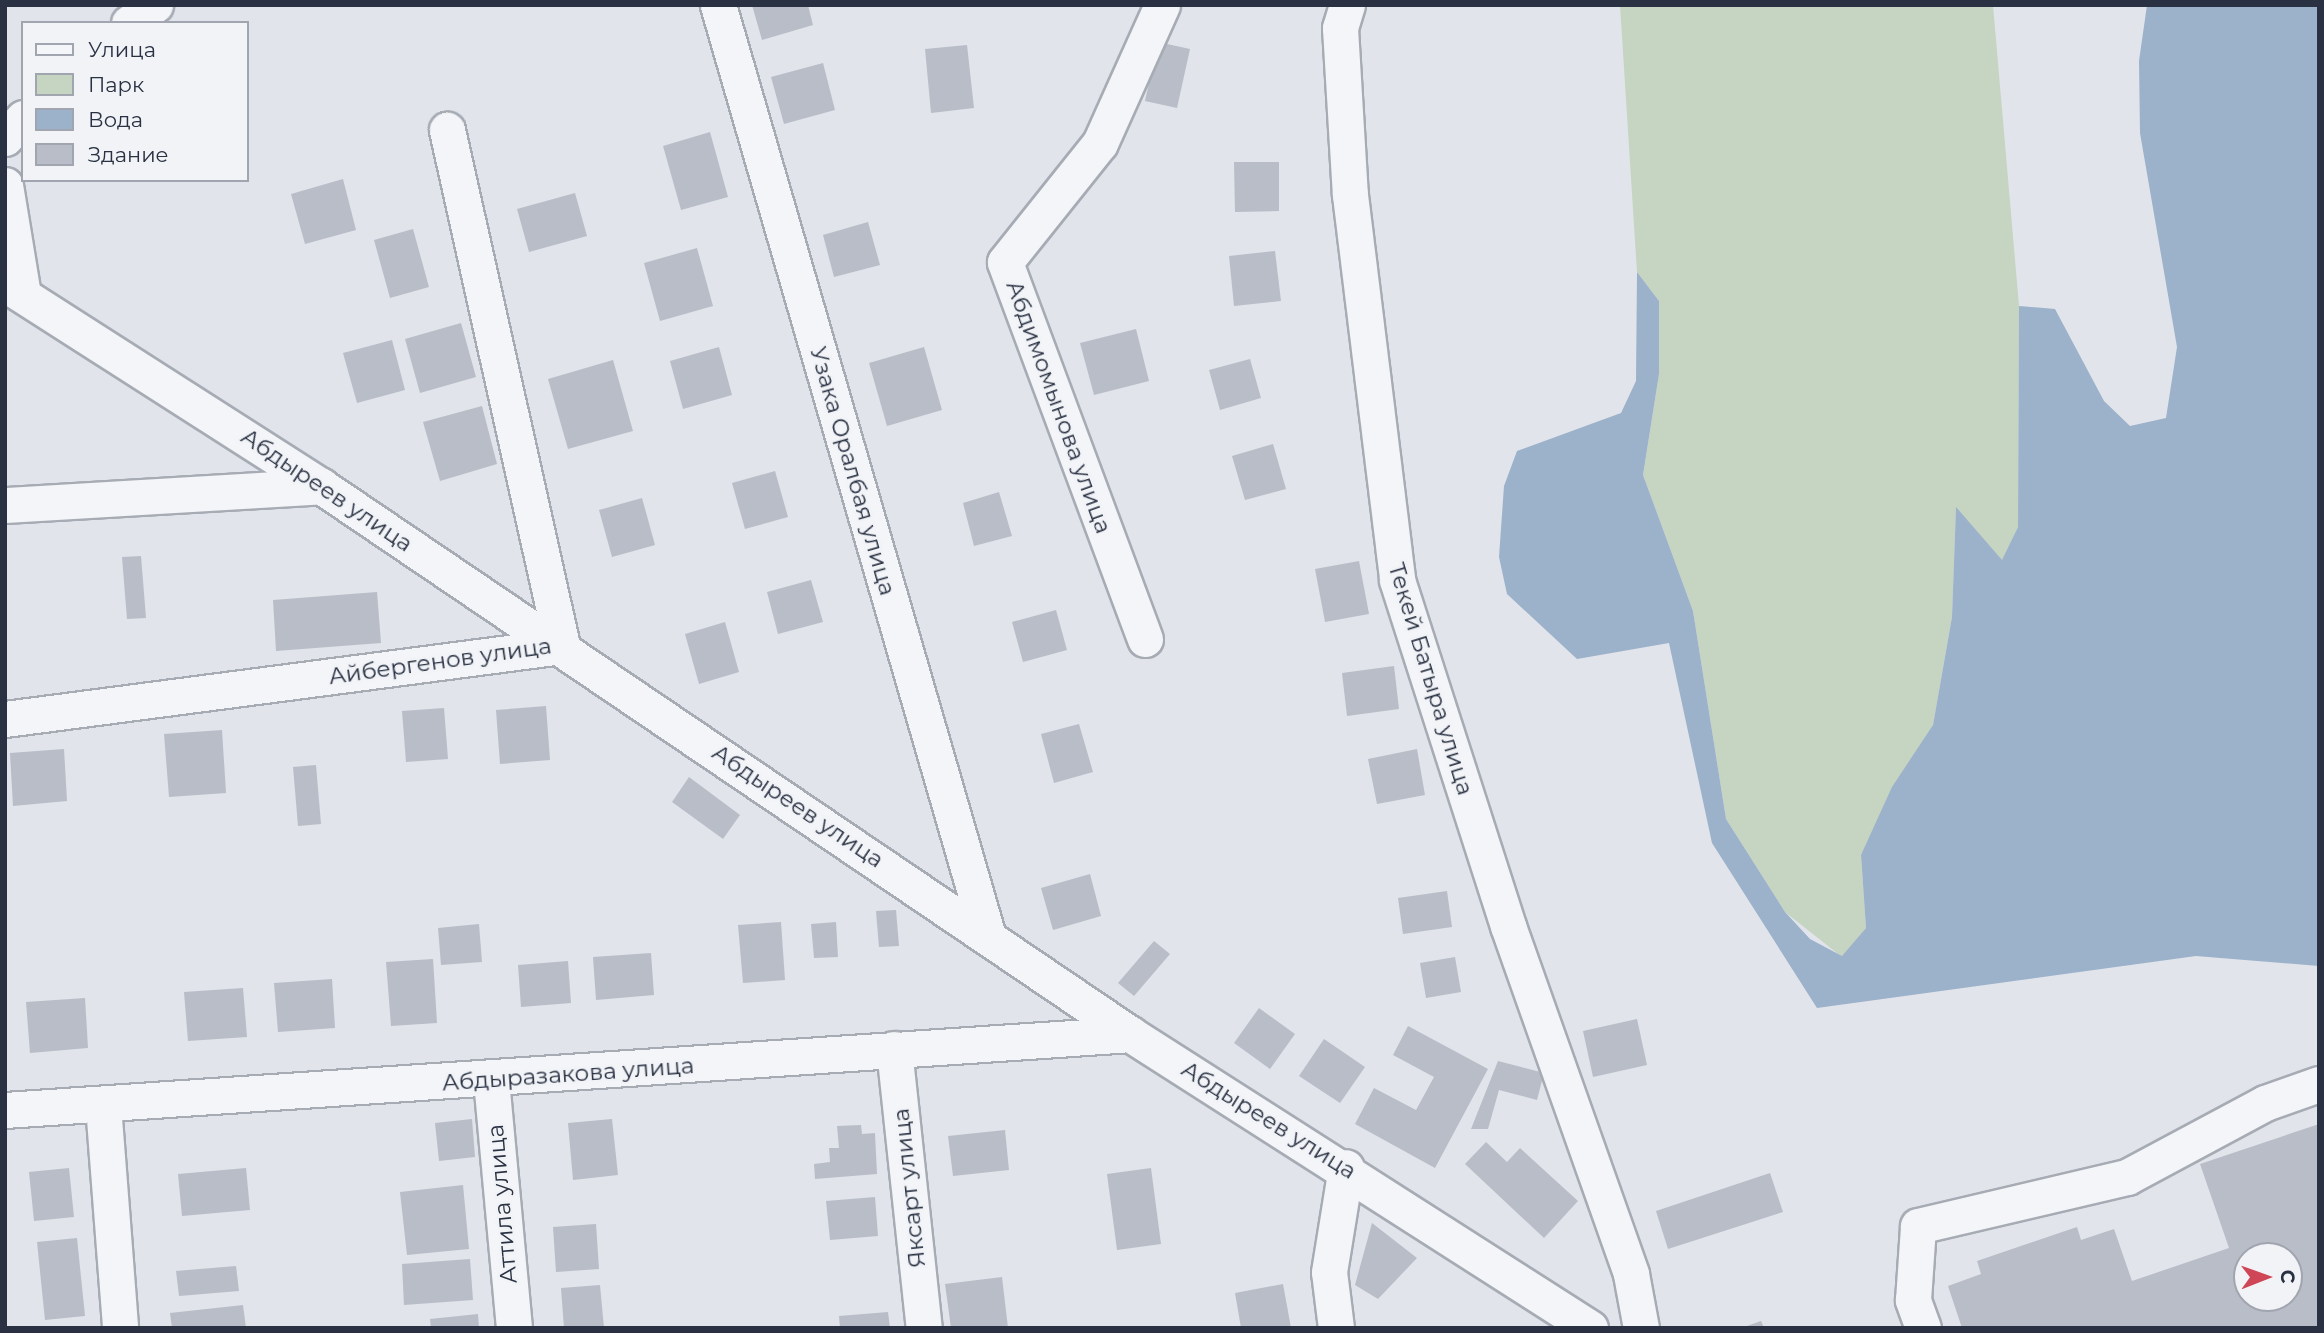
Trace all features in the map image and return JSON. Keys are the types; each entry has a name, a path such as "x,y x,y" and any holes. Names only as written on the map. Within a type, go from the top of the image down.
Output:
{"street":[{"path":"132,21 155,5"},
{"name":"Узака Оралбая улица","path":"718,5 988,937"},
{"name":"Абдимомынова улица","path":"1145,639 1005,262 1100,143 1162,5"},
{"name":"Текей Батыра улица","path":"1347,5 1340,28 1350,195 1397,580 1508,926 1631,1274 1641,1328"},
{"path":"5,138 21,120"},
{"name":"Айбергенов улица","path":"5,719 562,646 447,130"},
{"path":"5,185 14,289"},
{"name":"Абдыреев улица","path":"14,289 321,486 562,646 1130,1034 1346,1167 1590,1328"},
{"path":"5,505 321,486"},
{"name":"Абдыразакова улица","path":"5,1110 491,1080 1130,1034"},
{"name":"Яксарт улица","path":"894,1049 924,1328"},
{"name":"Аттила улица","path":"491,1080 514,1328"},
{"path":"1923,1328 1913,1300 1918,1226 2127,1177 2265,1103 2319,1084"},
{"path":"103,1105 120,1328"},
{"path":"1336,1328 1329,1272 1346,1167"}],"green space":[{"path":"1620,5 1993,5 2019,306 2018,527 2002,561 1956,508 1952,617 1933,725 1861,855 1866,928 1842,957 1785,912 1726,819 1693,611 1643,475 1659,374 1659,301 1637,272"}],"water":[{"path":"2147,5 2319,5 2319,966 2196,956 1817,1008 1712,843 1669,643 1577,659 1507,594 1499,557 1504,486 1517,451 1621,413 1636,381 1637,272 1659,301 1659,374 1643,475 1693,611 1726,819 1785,912 1810,939 1842,956 1866,928 1861,855 1892,787 1933,725 1952,617 1956,507 2002,560 2018,527 2019,306 2055,309 2104,401 2130,426 2166,418 2177,347 2140,133 2139,61"}],"building":[{"path":"752,5 808,5 813,25 762,40"},
{"path":"1158,42 1190,49 1177,108 1145,101"},
{"path":"967,45 974,108 931,113 925,49"},
{"path":"823,63 835,110 784,124 771,77"},
{"path":"710,132 728,197 681,210 663,146"},
{"path":"1234,162 1279,162 1279,211 1235,212"},
{"path":"343,179 356,230 305,244 291,194"},
{"path":"575,193 587,236 529,252 517,209"},
{"path":"868,222 880,265 834,277 823,235"},
{"path":"413,229 429,287 390,298 374,240"},
{"path":"697,248 713,306 660,321 644,263"},
{"path":"1275,251 1281,301 1234,306 1229,256"},
{"path":"461,323 476,377 420,393 405,339"},
{"path":"1136,329 1149,381 1094,395 1080,343"},
{"path":"392,340 405,390 357,403 343,353"},
{"path":"719,347 732,395 683,409 670,361"},
{"path":"924,347 942,410 887,426 869,363"},
{"path":"1250,359 1261,398 1220,410 1209,370"},
{"path":"613,360 633,431 568,449 548,379"},
{"path":"482,406 497,464 440,481 423,422"},
{"path":"1273,444 1286,489 1245,500 1232,456"},
{"path":"775,471 788,517 745,529 732,483"},
{"path":"999,492 1012,536 974,546 963,503"},
{"path":"642,498 655,545 612,557 599,510"},
{"path":"141,556 146,618 127,619 122,557"},
{"path":"1359,561 1369,614 1325,622 1315,569"},
{"path":"811,580 823,622 778,634 767,592"},
{"path":"377,592 381,643 276,651 273,600"},
{"path":"1056,610 1067,650 1023,662 1012,622"},
{"path":"725,622 739,672 699,684 685,634"},
{"path":"1394,666 1399,709 1347,716 1342,673"},
{"path":"546,706 550,760 500,764 496,710"},
{"path":"444,708 448,759 406,762 402,711"},
{"path":"1079,724 1093,772 1054,783 1041,734"},
{"path":"222,730 226,793 169,797 164,734"},
{"path":"64,749 67,801 13,806 10,753"},
{"path":"1417,749 1425,795 1377,804 1368,759"},
{"path":"316,765 321,824 298,826 293,767"},
{"path":"689,777 740,815 723,839 672,802"},
{"path":"1090,874 1101,916 1053,930 1041,888"},
{"path":"1447,891 1452,927 1403,934 1398,898"},
{"path":"896,910 899,946 879,947 876,911"},
{"path":"781,922 785,980 743,983 738,925"},
{"path":"836,922 838,957 814,958 811,924"},
{"path":"479,924 482,962 441,965 438,928"},
{"path":"1154,941 1170,954 1134,996 1118,983"},
{"path":"651,953 654,995 596,1000 593,957"},
{"path":"1455,957 1461,992 1426,998 1420,963"},
{"path":"433,959 437,1023 391,1026 386,962"},
{"path":"568,961 571,1003 521,1007 518,965"},
{"path":"332,979 335,1028 278,1032 274,983"},
{"path":"243,988 247,1037 188,1041 184,992"},
{"path":"85,998 88,1048 30,1053 26,1002"},
{"path":"1259,1008 1295,1034 1270,1069 1234,1043"},
{"path":"1637,1019 1647,1065 1593,1077 1583,1031"},
{"path":"1408,1026 1488,1069 1435,1168 1355,1124 1374,1088 1416,1110 1434,1077 1393,1055"},
{"path":"1324,1039 1365,1067 1340,1103 1299,1076"},
{"path":"1498,1061 1544,1073 1537,1100 1499,1090 1488,1129 1471,1129"},
{"path":"472,1119 475,1157 439,1161 435,1123"},
{"path":"612,1119 618,1175 573,1180 568,1123"},
{"path":"2319,1124 2319,1328 1962,1328 1948,1286 1981,1274 1977,1261 2077,1227 2081,1240 2114,1229 2132,1281 2229,1248 2200,1164"},
{"path":"861,1125 862,1134 875,1133 877,1174 815,1179 814,1164 830,1162 829,1148 839,1148 837,1126"},
{"path":"1005,1130 1009,1170 953,1176 948,1136"},
{"path":"1486,1142 1507,1162 1520,1148 1578,1201 1544,1238 1465,1164"},
{"path":"69,1168 74,1217 34,1221 29,1172"},
{"path":"246,1168 250,1210 182,1216 178,1174"},
{"path":"1151,1168 1161,1244 1117,1250 1107,1174"},
{"path":"1770,1173 1783,1212 1668,1249 1656,1211"},
{"path":"463,1185 469,1249 407,1255 400,1192"},
{"path":"875,1197 878,1236 830,1240 826,1201"},
{"path":"1372,1223 1417,1258 1378,1299 1355,1285"},
{"path":"596,1224 599,1269 556,1272 553,1227"},
{"path":"77,1238 85,1316 45,1320 37,1242"},
{"path":"470,1259 473,1300 404,1305 402,1264"},
{"path":"236,1266 239,1291 179,1296 176,1271"},
{"path":"1002,1277 1008,1328 951,1328 945,1284"},
{"path":"1283,1284 1291,1328 1241,1328 1235,1293"},
{"path":"600,1285 604,1328 564,1328 561,1288"},
{"path":"243,1305 246,1328 172,1328 170,1313"},
{"path":"888,1312 890,1328 840,1328 839,1316"},
{"path":"478,1314 479,1328 431,1328 430,1319"},
{"path":"1761,1321 1764,1328 1744,1328 1744,1327"}]}
